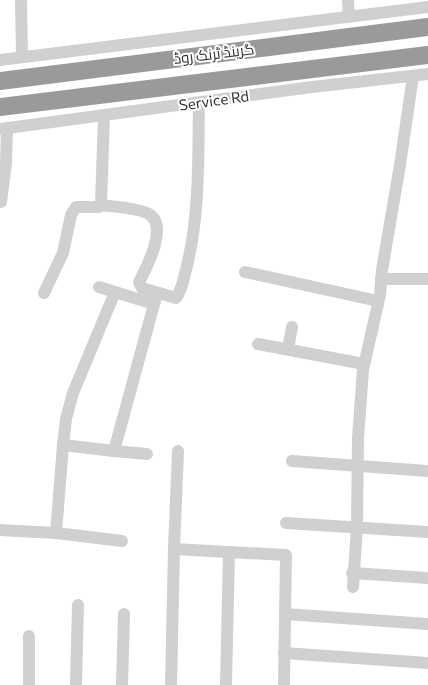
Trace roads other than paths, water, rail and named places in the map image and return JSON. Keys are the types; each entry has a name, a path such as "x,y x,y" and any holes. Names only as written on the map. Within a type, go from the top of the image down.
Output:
{"highway":[{"name":"گرینڈ ٹرنک روڈ","path":"0,80 428,27"},
{"name":"گرینڈ ٹرنک روڈ","path":"0,107 428,55"}],"street":[{"path":"21,0 22,57"},
{"path":"348,0 349,17"},
{"path":"0,60 428,7"},
{"name":"Service Rd","path":"3,129 312,87 428,74"},
{"path":"353,587 352,573 357,527 358,467 364,364 378,302 413,76"},
{"path":"99,287 115,292 155,299 176,298 180,292 197,214 199,103"},
{"path":"101,205 104,115"},
{"path":"1,202 6,164 3,129"},
{"path":"44,293 63,253 71,215 76,207 99,207 101,205 148,213 154,219 158,231 148,264 139,282 142,288 155,299"},
{"path":"246,272 378,302"},
{"path":"381,279 428,280"},
{"path":"56,533 66,419 73,393 115,292"},
{"path":"114,451 155,299"},
{"path":"288,349 292,328"},
{"path":"258,344 364,364"},
{"path":"64,445 147,454"},
{"path":"171,685 178,451"},
{"path":"292,461 428,471"},
{"path":"286,524 428,532"},
{"path":"0,530 56,533 122,541"},
{"path":"174,549 286,555 284,685"},
{"path":"226,685 228,552"},
{"path":"352,573 428,578"},
{"path":"76,685 78,605"},
{"path":"122,685 124,614"},
{"path":"285,614 428,624"},
{"path":"28,636 29,685"},
{"path":"284,653 428,663"}]}
